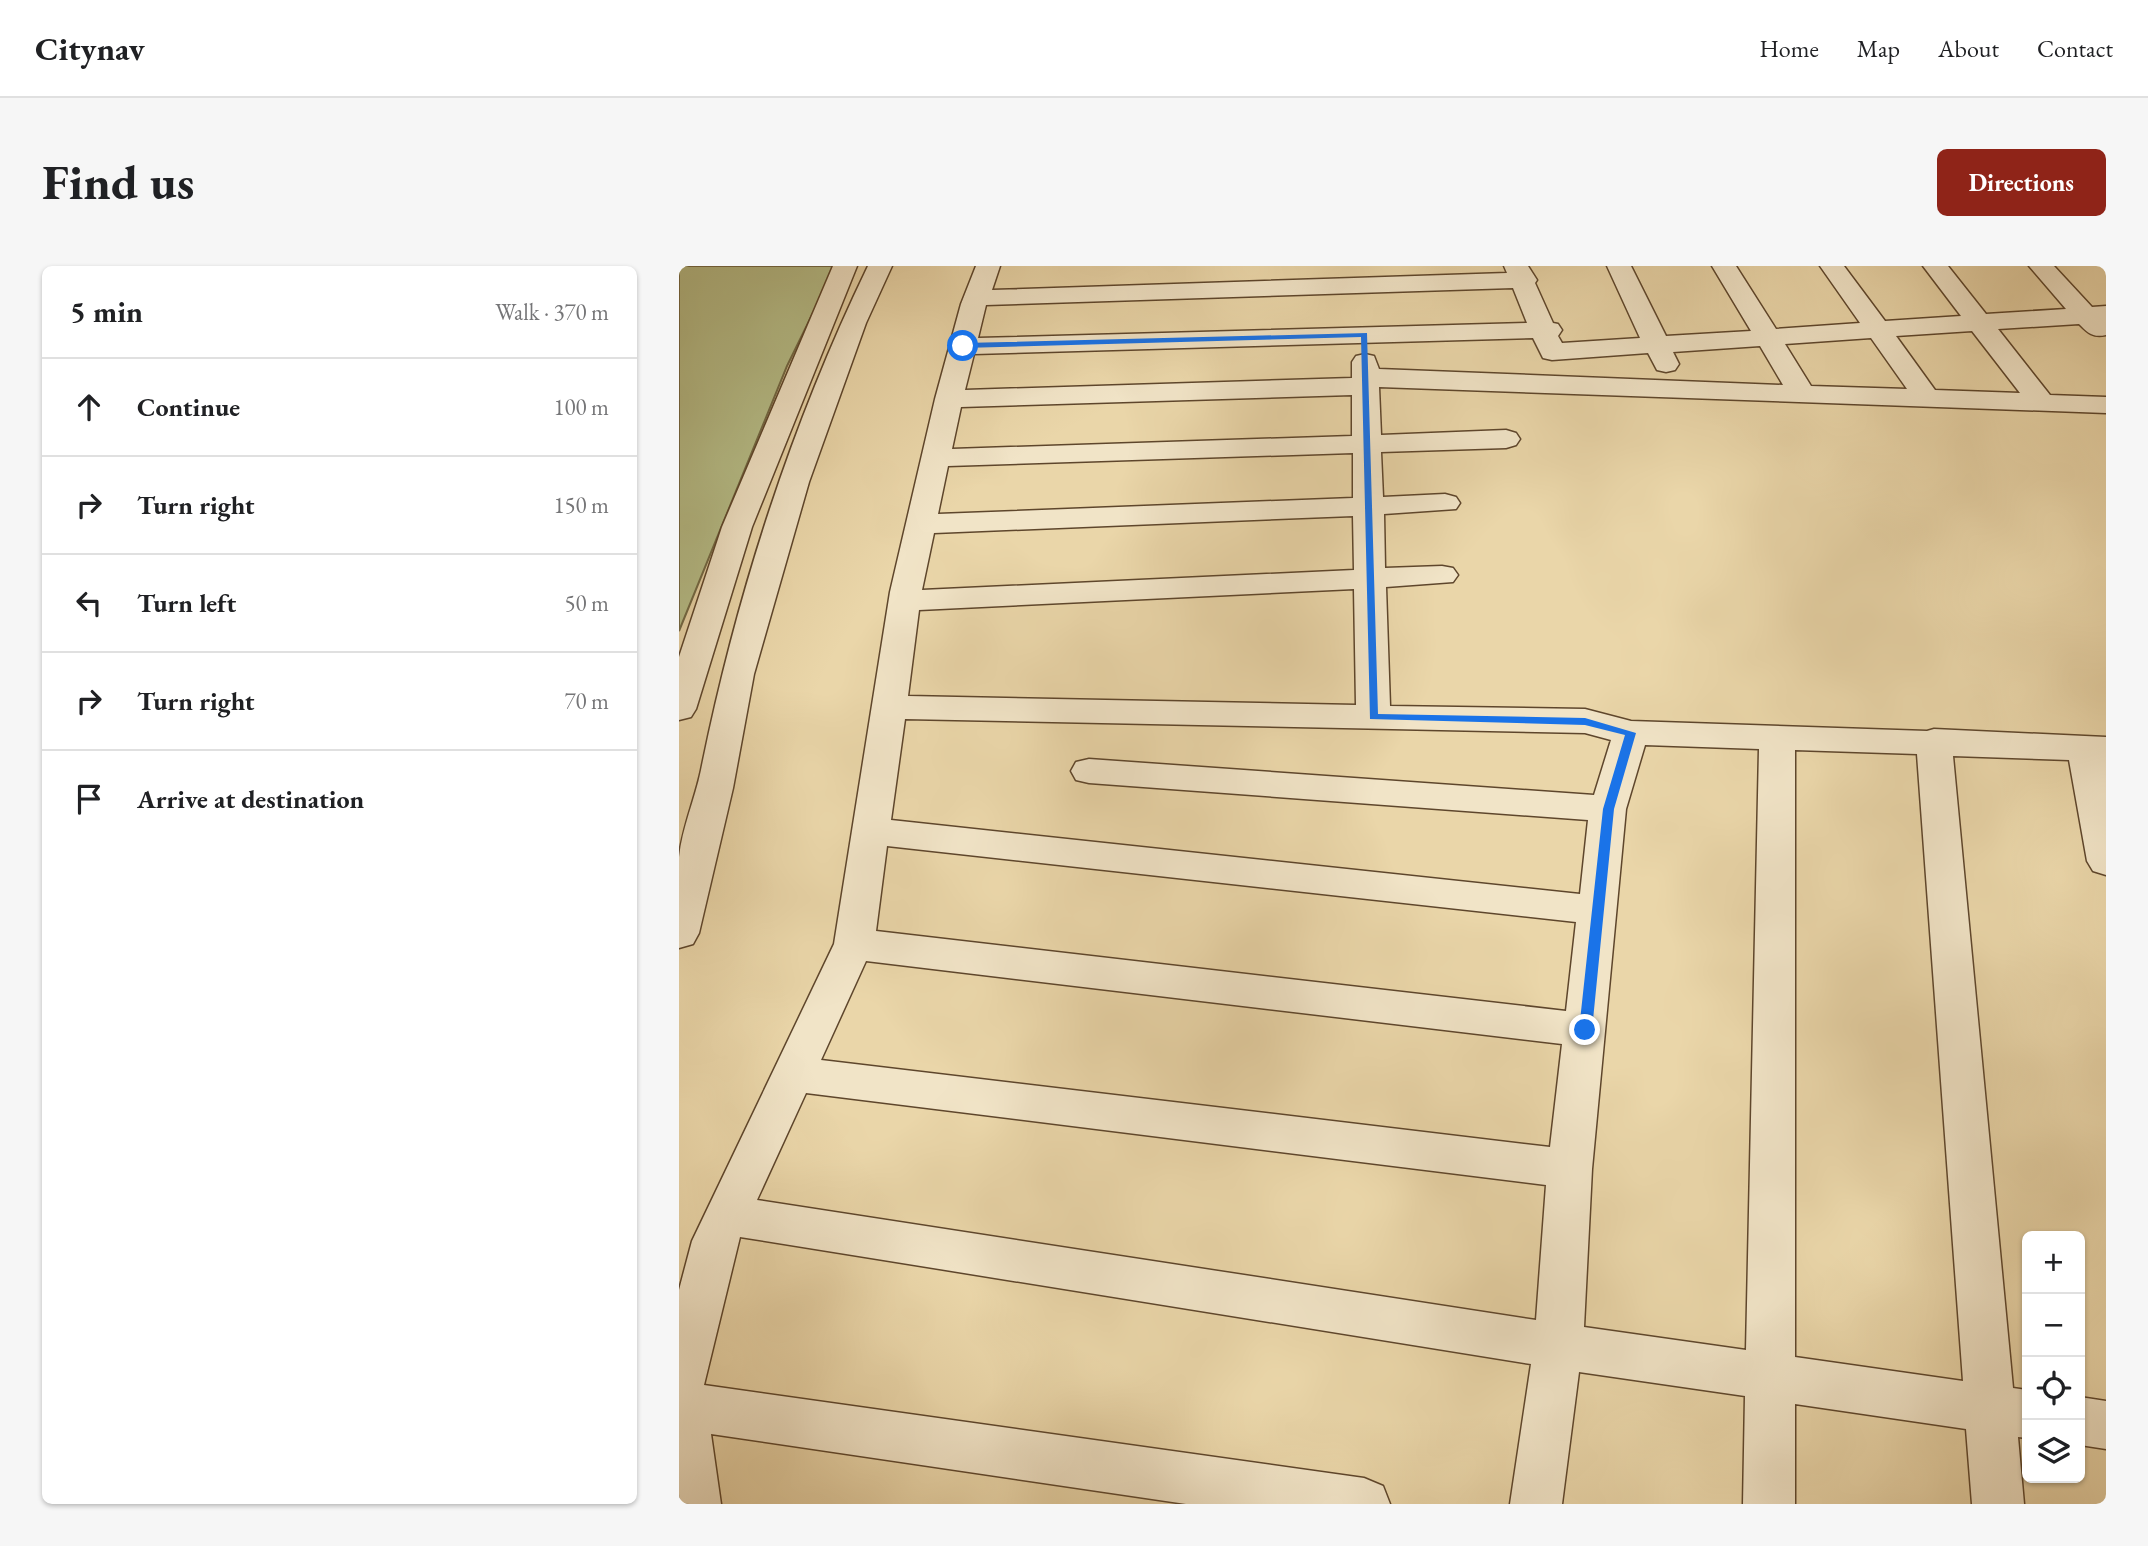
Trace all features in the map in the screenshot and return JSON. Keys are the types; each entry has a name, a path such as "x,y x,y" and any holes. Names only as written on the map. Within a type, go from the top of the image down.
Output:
{"street":[{"path":"679,709 737,527 845,266"},
{"path":"679,933 715,788 737,674 794,482 853,323 880,266"},
{"path":"1619,266 1678,388"},
{"path":"1724,266 1802,393"},
{"path":"1832,266 1927,398"},
{"path":"1935,266 2041,402"},
{"path":"2041,266 2096,315 2106,339"},
{"path":"695,1504 679,1386 715,1241 854,944 905,601 949,399 982,282 1521,276 1546,330 1552,352 2096,315"},
{"path":"963,346 1546,330"},
{"path":"1364,334 1373,717"},
{"path":"949,399 1366,381 1678,388 2106,405"},
{"path":"935,458 1506,439"},
{"path":"921,524 1445,503"},
{"path":"905,601 1442,575"},
{"path":"889,706 1585,721 1630,733 2096,748 2106,861"},
{"path":"1536,1504 1558,1346 1570,1169 1608,809 1630,733"},
{"path":"1769,1504 1777,737"},
{"path":"1934,741 2008,1411 1998,1504"},
{"path":"1089,771 1608,809"},
{"path":"870,831 1598,910"},
{"path":"854,944 1585,1030"},
{"path":"793,1074 1570,1169"},
{"path":"727,1215 1558,1346 2008,1411"},
{"path":"681,1406 1364,1504"},
{"path":"2085,1422 2106,1425"}],"green space":[{"path":"679,266 836,266 787,366 679,631"}],"route":[{"path":"963,346 1364,334 1373,717 1585,721 1630,733 1608,809 1585,1030"}]}
